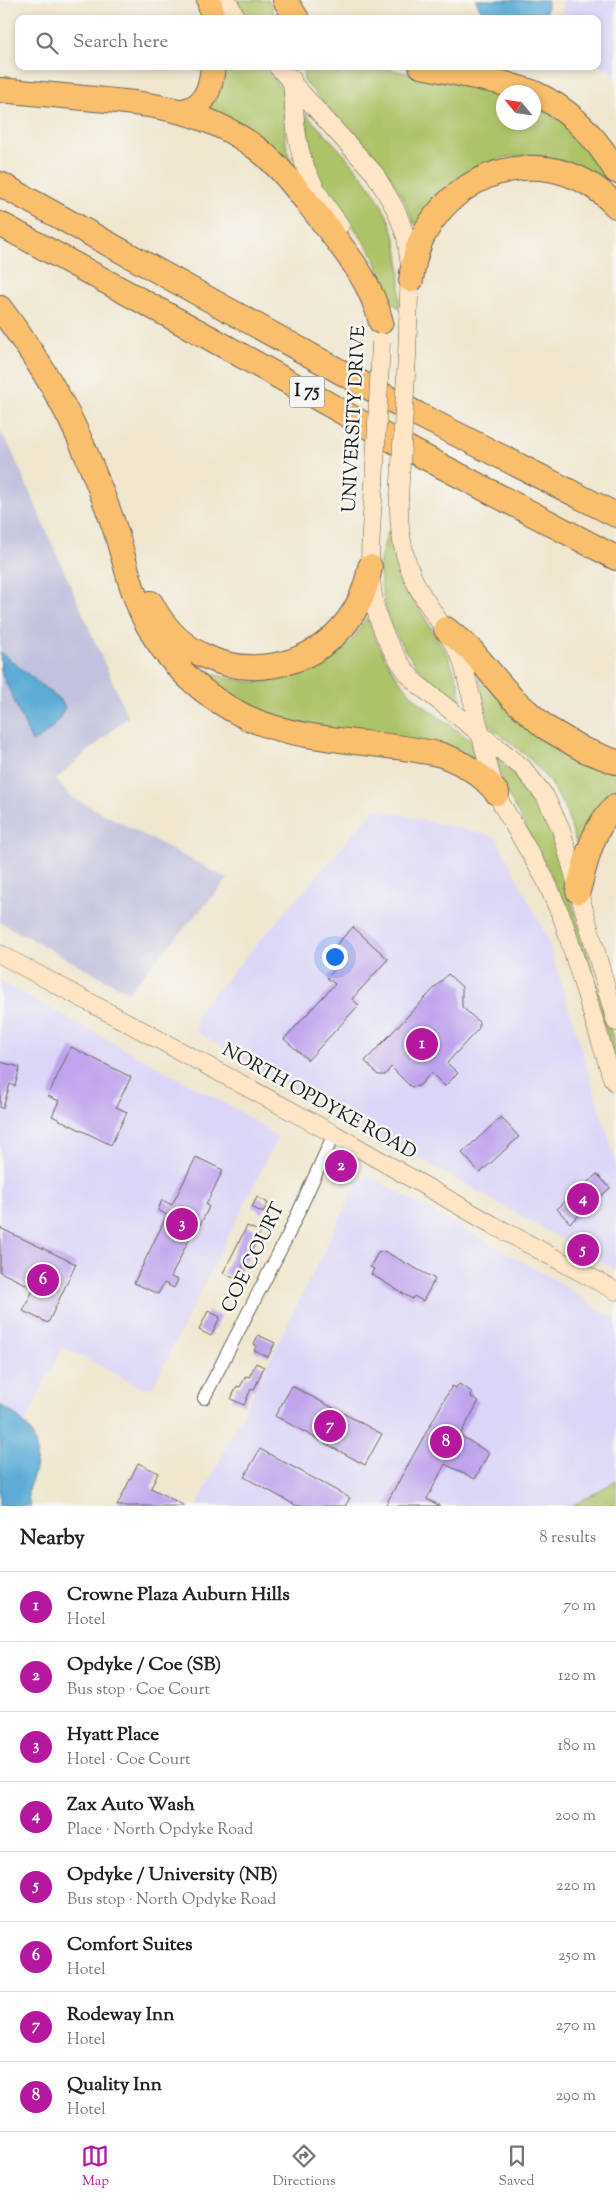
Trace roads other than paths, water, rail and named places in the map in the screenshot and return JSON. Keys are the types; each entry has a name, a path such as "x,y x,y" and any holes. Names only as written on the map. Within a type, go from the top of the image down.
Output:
{"highway":[{"path":"209,0 212,15"},
{"path":"283,0 294,15"},
{"path":"182,111 194,107 204,98 209,90 212,70"},
{"path":"440,70 508,85"},
{"path":"0,90 134,102 182,111 209,121 236,135 260,151 281,171 360,270 373,295 381,332"},
{"path":"541,98 563,110 584,127 602,148 616,171"},
{"path":"411,280 418,246 440,211 460,192 495,173 521,168 548,168 561,171 586,182 616,206"},
{"name":"I 75","path":"0,184 417,414 616,515"},
{"name":"I 75","path":"0,224 394,441 616,558"},
{"path":"0,308 30,349 60,400 84,450 115,530 136,598 153,634 178,668 216,699 246,717 288,730 442,754 461,762 480,775 497,793"},
{"path":"115,530 153,606 172,631 185,644 206,656 245,667 286,664 310,654 332,639 358,606 364,594 370,567"},
{"path":"446,629 483,662 512,698 540,723 573,744 616,762"},
{"path":"578,891 593,841 605,818 616,806"}],"main road":[{"path":"227,0 235,15"},
{"path":"283,0 285,15"},
{"path":"292,75 384,186 398,212 406,237 411,280 400,499 400,530 407,564 424,598 454,643 466,672 488,768 497,793 544,879 563,920 612,1078 616,1083"},
{"name":"UNIVERSITY DRIVE","path":"292,75 296,141 304,167 317,194 368,266 377,294 381,332 370,567 374,604 380,625 396,657 406,671 428,694 522,767 545,796 561,830 616,1022"},
{"name":"NORTH OPDYKE ROAD","path":"0,954 334,1134 493,1225 616,1291"}],"street":[{"name":"COE COURT","path":"204,1398 288,1234 334,1134"}],"water":[{"path":"476,0 548,0 546,15 483,15"},
{"path":"0,652 60,700 65,707 52,728 32,742 1,671"},
{"path":"0,1405 19,1418 32,1434 35,1443 37,1453 36,1464 28,1494 31,1506 0,1506"}],"place":[{"name":"Crowne Plaza Auburn Hills","path":"422,1044"},
{"name":"Opdyke / Coe (SB)","path":"341,1166"},
{"name":"Zax Auto Wash","path":"583,1199"},
{"name":"Hyatt Place","path":"182,1224"},
{"name":"Opdyke / University (NB)","path":"583,1250"},
{"name":"Comfort Suites","path":"43,1280"},
{"name":"Rodeway Inn","path":"330,1426"},
{"name":"Quality Inn","path":"446,1442"}]}
